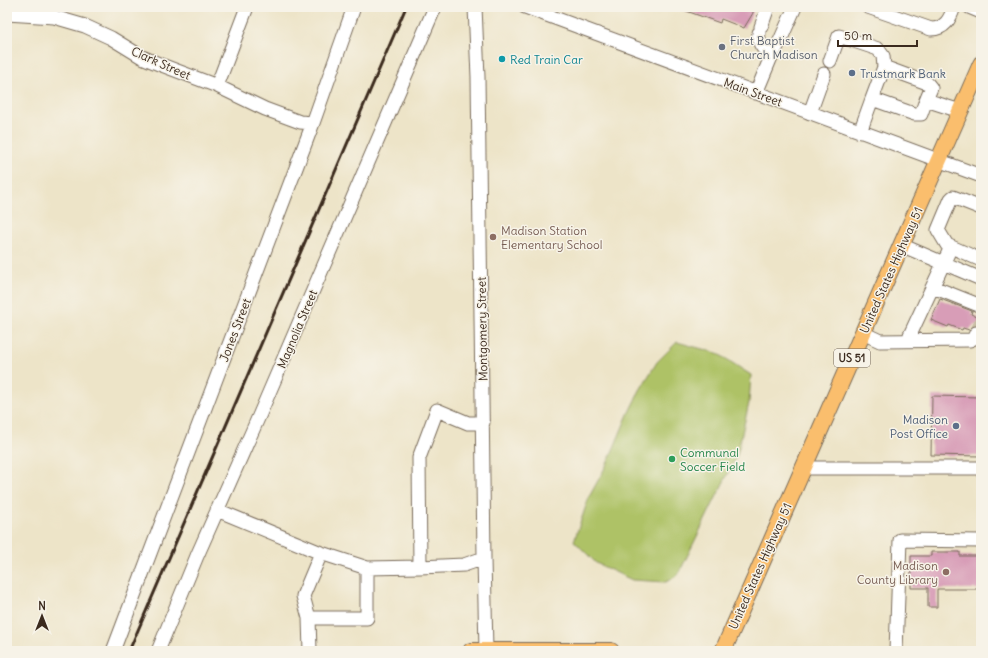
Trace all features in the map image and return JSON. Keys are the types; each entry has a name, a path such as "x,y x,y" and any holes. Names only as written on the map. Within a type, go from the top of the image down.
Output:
{"main road":[{"name":"United States Highway 51","path":"722,651 981,64"},
{"path":"481,651 611,651"}],"street":[{"path":"217,86 247,7"},
{"name":"Jones Street","path":"113,651 314,123 354,7"},
{"name":"Magnolia Street","path":"158,651 197,556 435,7"},
{"name":"Montgomery Street","path":"475,7 478,77 483,423 484,558 481,651"},
{"name":"Main Street","path":"525,7 981,176"},
{"path":"768,7 758,38 760,44 771,57"},
{"path":"756,93 771,57 795,7"},
{"path":"868,7 931,30 937,30 946,24 954,7"},
{"path":"969,7 981,12"},
{"name":"Clark Street","path":"7,14 54,17 85,26 111,38 142,57 217,86 265,109 300,122 314,123"},
{"path":"830,61 839,36 878,49 883,56 884,68 860,132"},
{"path":"872,99 914,114 921,114 931,88 927,83 884,68"},
{"path":"810,113 824,74"},
{"path":"926,100 960,111"},
{"path":"981,207 956,198 951,199 938,230 946,245 981,260"},
{"path":"902,245 981,279"},
{"path":"910,340 910,335 951,247"},
{"path":"933,286 981,306"},
{"path":"863,333 880,341 970,340 974,338 976,333"},
{"path":"420,567 418,458 437,410 468,422 483,423"},
{"path":"803,468 981,468"},
{"path":"217,510 321,553 367,568 464,565 484,558"},
{"path":"896,651 900,540 981,541"},
{"path":"310,651 309,618 303,596 321,553"},
{"path":"309,618 367,618 367,568"}],"green space":[{"name":"Communal Soccer Field","path":"677,342 717,353 751,375 749,403 737,455 678,575 666,582 632,580 596,563 574,541 589,497 607,464 640,390 657,362"}],"building":[{"path":"678,7 753,7 753,13 744,28 721,19 720,23"},
{"path":"940,299 972,311 971,314 981,319 981,327 974,325 969,330 963,328 962,330 949,325 948,327 931,320"},
{"name":"Madison Post Office","path":"932,396 981,397 981,456 931,455"},
{"name":"Madison County Library","path":"931,552 960,552 960,556 981,556 981,589 937,589 937,607 928,607 928,588 911,588 911,556 931,556"}],"tunnel":[{"path":"976,333 981,321"}],"railway":[{"path":"129,651 406,7"}],"place":[{"name":"First Baptist Church Madison","path":"722,47"},
{"name":"Red Train Car","path":"502,59"},
{"name":"Trustmark Bank","path":"852,73"},
{"name":"Madison Station Elementary School","path":"493,237"},
{"name":"Madison Post Office","path":"956,426"},
{"name":"Communal Soccer Field","path":"672,459"},
{"name":"Madison County Library","path":"946,572"}]}
